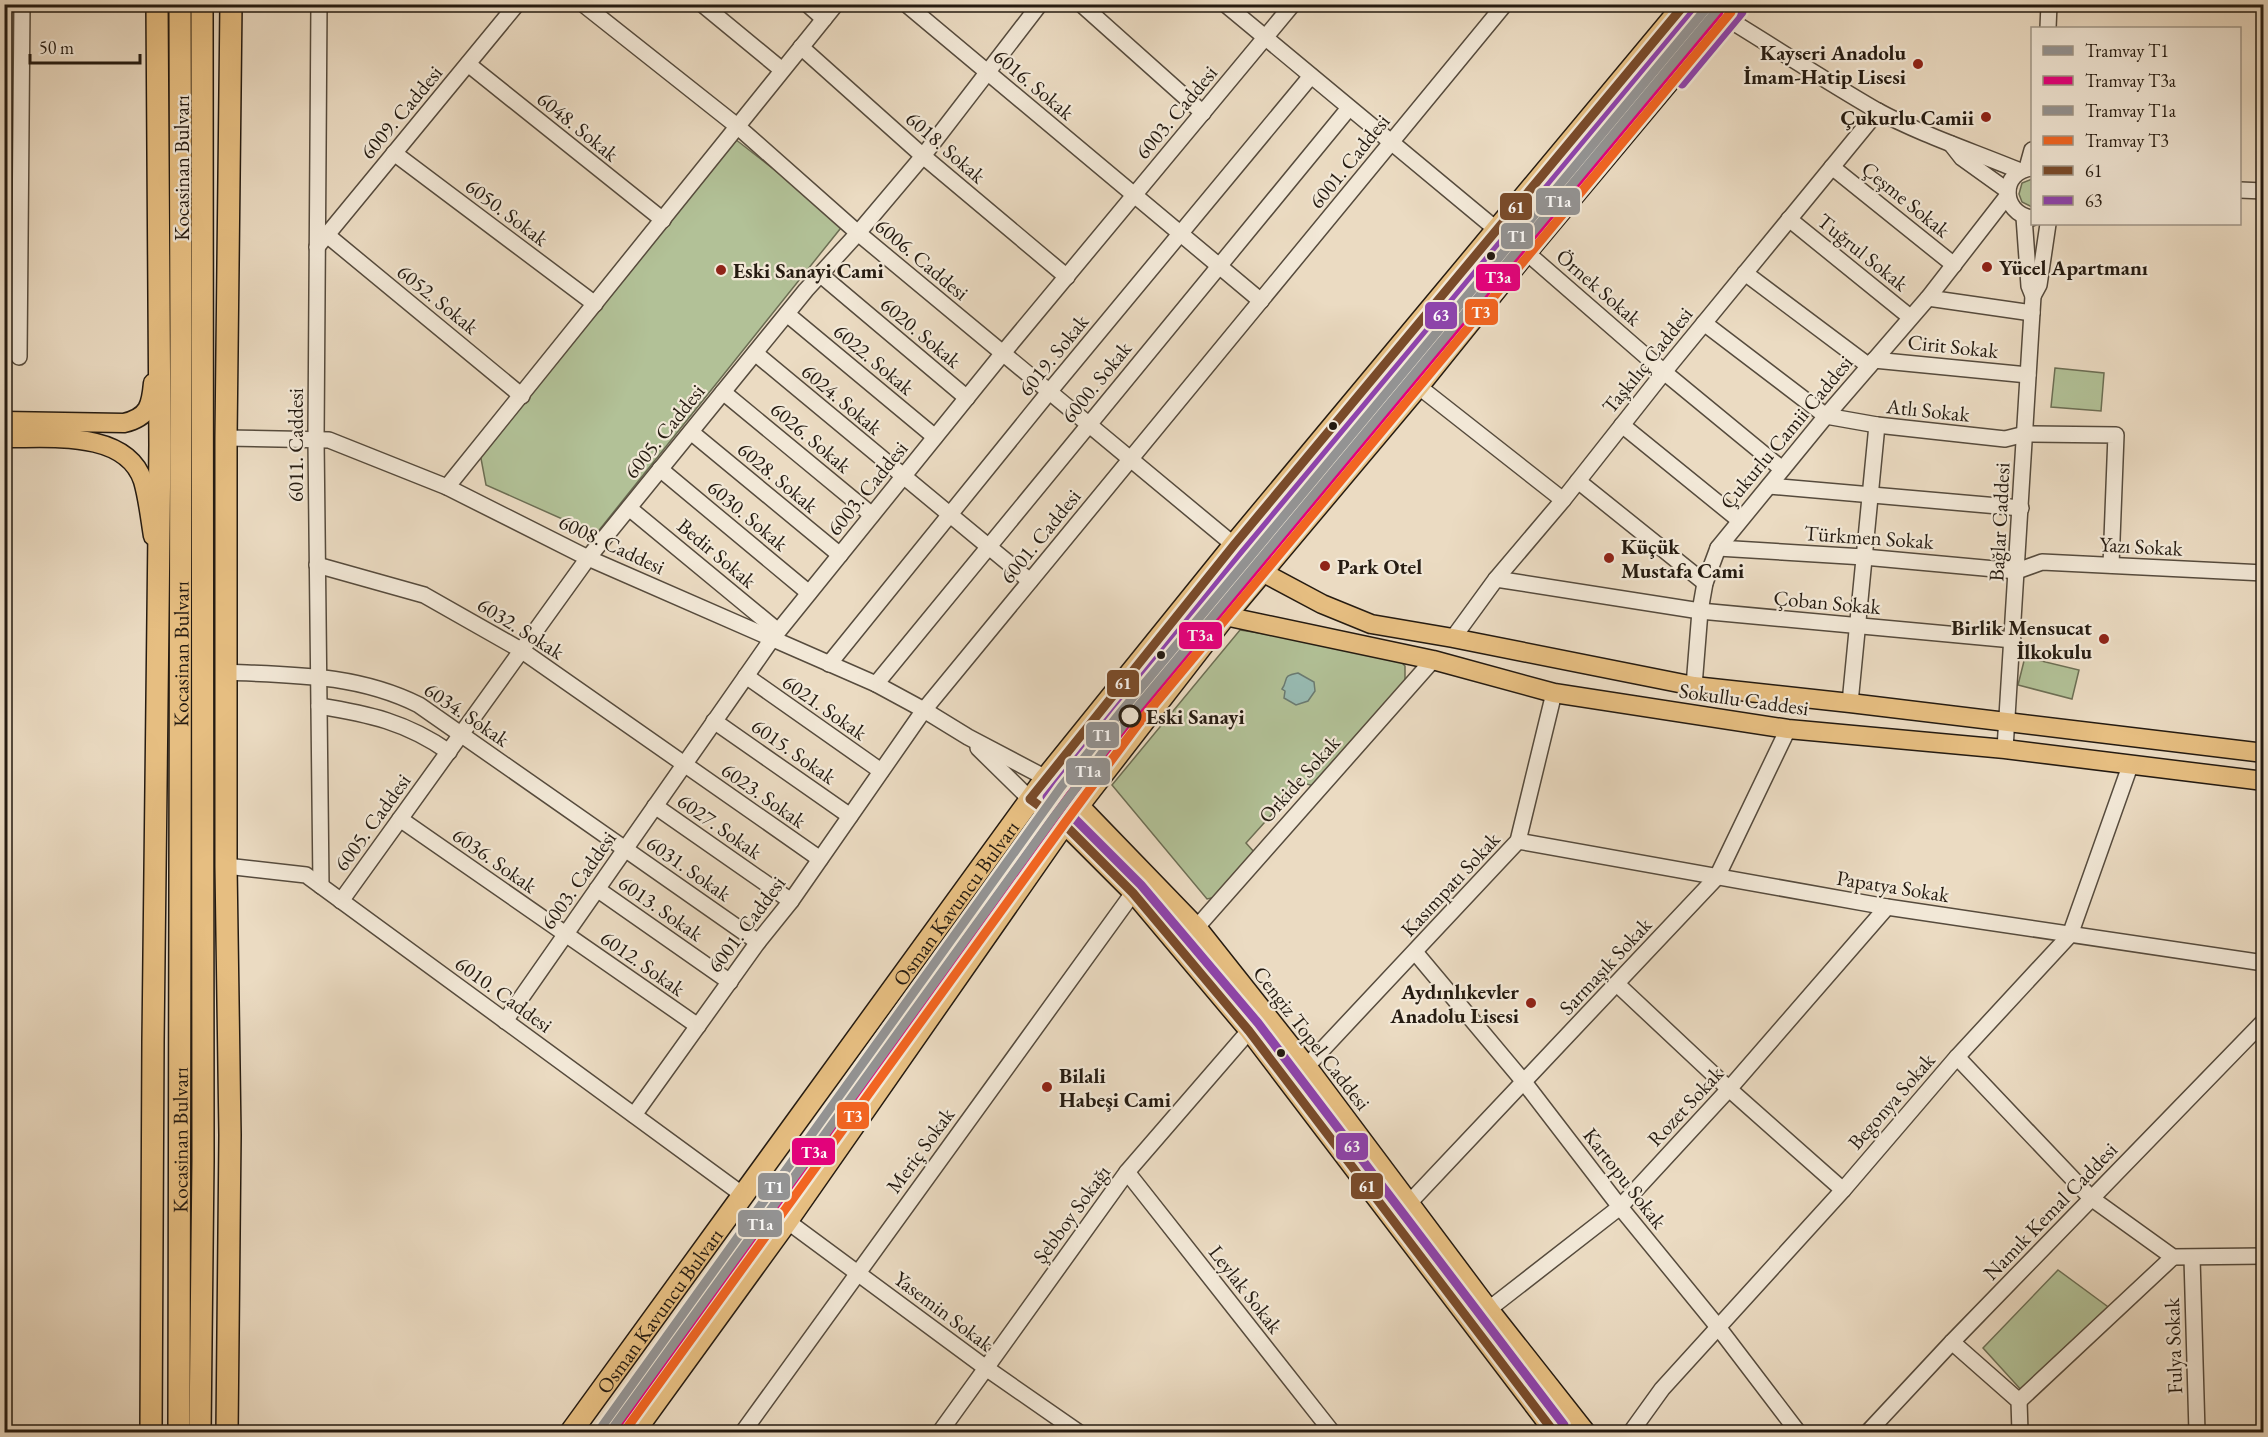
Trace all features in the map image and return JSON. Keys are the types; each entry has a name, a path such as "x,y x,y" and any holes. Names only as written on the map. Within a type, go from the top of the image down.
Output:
{"highway":[{"path":"151,1432 159,562 157,4"},
{"name":"Kocasinan Bulvarı","path":"179,1432 182,346 180,4"},
{"name":"Kocasinan Bulvarı","path":"200,1432 203,1161 202,4"},
{"path":"227,1432 230,1232 225,672 231,4"},
{"name":"Osman Kavuncu Bulvarı","path":"571,1432 1046,778 1234,545 1685,4"},
{"name":"Osman Kavuncu Bulvarı","path":"634,1432 787,1221 1064,824 1225,616 1728,10"},
{"path":"203,1161 228,1024"},
{"path":"153,1069 178,1155"}],"main road":[{"path":"4,421 124,423 139,417 151,403 159,315"},
{"path":"4,438 92,441 103,443 123,454 142,479 159,562"},
{"name":"Sokullu Caddesi","path":"1262,572 1322,604 1371,624 1694,686 2264,753"},
{"name":"Sokullu Caddesi","path":"1225,616 1434,660 1554,693 1788,729 2005,749 2264,781"},
{"name":"Cengiz Topel Caddesi","path":"1046,778 1079,805 1197,927 1307,1065 1489,1309 1586,1432"},
{"path":"1030,799 1064,824 1133,893 1249,1031 1554,1432"}],"street":[{"path":"18,357 22,4"},
{"name":"6011. Caddesi","path":"319,4 322,241 316,439 321,886"},
{"name":"6009. Caddesi","path":"322,241 517,4"},
{"name":"6006. Caddesi","path":"583,4 737,126 858,233 1234,545"},
{"path":"702,4 782,70"},
{"path":"807,4 825,19"},
{"path":"447,487 836,4"},
{"name":"6016. Sokak","path":"906,4 1261,301"},
{"name":"6005. Caddesi","path":"341,901 588,558 787,314 922,156 1040,4"},
{"path":"1081,4 1203,113"},
{"path":"1225,4 1497,230"},
{"name":"6003. Caddesi","path":"505,1021 775,635 1003,353 1293,4"},
{"name":"6001. Caddesi","path":"634,1115 758,942 791,901 924,710 1505,4"},
{"path":"2048,27 2049,4"},
{"path":"1728,10 1878,111 1951,144 2026,169 2031,153"},
{"name":"6018. Sokak","path":"801,47 922,156 1067,277"},
{"name":"6048. Sokak","path":"468,64 663,220"},
{"name":"6019. Sokak","path":"829,664 1049,392 1311,76"},
{"name":"6000. Sokak","path":"876,684 1349,108"},
{"name":"Taşkılıç Caddesi","path":"1453,638 1496,579 1563,500 1744,273 1878,111"},
{"path":"1951,144 1962,158 2017,206"},
{"name":"6050. Sokak","path":"394,153 595,304"},
{"name":"Çeşme Sokak","path":"1832,167 1954,265"},
{"name":"Çukurlu Camii Caddesi","path":"1694,686 1700,611 1705,583 1718,548 1826,416 1928,298 1978,235 1981,228 2017,206 2011,180 2026,169"},
{"path":"2241,190 2264,190"},
{"name":"Bağlar Caddesi","path":"2005,749 2033,296 2029,286 2017,206"},
{"name":"Tuğrul Sokak","path":"1789,219 1910,317"},
{"name":"Bağlar Caddesi","path":"2033,296 2039,285 2048,225"},
{"name":"6052. Sokak","path":"322,241 522,396"},
{"name":"Örnek Sokak","path":"1526,252 1664,372 1782,469"},
{"path":"1744,273 1872,363"},
{"name":"6020. Sokak","path":"821,275 967,398"},
{"path":"1928,298 2032,313"},
{"name":"6022. Sokak","path":"787,314 935,437"},
{"path":"1704,323 1826,416"},
{"name":"6024. Sokak","path":"755,353 1030,581"},
{"name":"Cirit Sokak","path":"1872,363 2028,375"},
{"path":"1418,386 1563,500"},
{"name":"6026. Sokak","path":"723,392 872,515"},
{"name":"Atlı Sokak","path":"1826,416 1877,425 2005,439 2025,434 2116,435 2111,565"},
{"path":"1622,425 1739,520"},
{"path":"1850,703 1877,425"},
{"name":"6028. Sokak","path":"690,432 840,555"},
{"name":"6008. Caddesi","path":"226,438 329,440 447,487 588,558 775,635 829,664 876,684 968,737"},
{"name":"6030. Sokak","path":"660,469 809,593"},
{"path":"1578,481 1705,583"},
{"path":"1769,486 2021,508"},
{"name":"Bedir Sokak","path":"629,508 775,635"},
{"name":"Türkmen Sokak","path":"1718,548 1864,557 2017,571"},
{"name":"Yazı Sokak","path":"2017,571 2042,562 2264,573"},
{"name":"6032. Sokak","path":"317,565 424,595 521,650 684,764"},
{"name":"Çoban Sokak","path":"1496,579 1700,611 2013,640"},
{"name":"Orkide Sokak","path":"1197,927 1434,660"},
{"name":"6034. Sokak","path":"225,672 318,675 371,686 404,697 434,713 461,735 625,849"},
{"name":"6021. Sokak","path":"746,676 881,771"},
{"name":"Kasımpatı Sokak","path":"1307,1065 1518,841 1554,693"},
{"path":"319,706 368,714 399,724 432,740 449,752"},
{"name":"6015. Sokak","path":"714,721 850,816"},
{"name":"Sarmaşık Sokak","path":"1410,1202 1717,877 1788,729"},
{"path":"968,737 1046,778"},
{"path":"968,737 1030,799"},
{"name":"6023. Sokak","path":"684,764 820,859"},
{"name":"Begonya Sokak","path":"1631,1432 1662,1389 1843,1190 1957,1057 2070,935 2130,766"},
{"name":"6027. Sokak","path":"655,806 791,901"},
{"name":"6036. Sokak","path":"400,819 565,935"},
{"name":"Papatya Sokak","path":"1518,841 1887,907 2264,963"},
{"name":"6031. Sokak","path":"625,849 758,942"},
{"name":"6010. Caddesi","path":"226,866 306,875 743,1195"},
{"name":"6013. Sokak","path":"597,889 729,982"},
{"name":"Meriç Sokak","path":"743,1432 1133,893"},
{"name":"Rozet Sokak","path":"1489,1309 1620,1206 1729,1089 1887,907"},
{"name":"6012. Sokak","path":"565,935 698,1026"},
{"name":"Kartopu Sokak","path":"1415,952 1524,1082 1798,1432"},
{"path":"1617,984 1729,1089 1843,1190"},
{"name":"Namık Kemal Caddesi","path":"1868,1432 1952,1342 2264,1021"},
{"name":"Şebboy Sokağı","path":"940,1432 1127,1172 1249,1031"},
{"path":"1957,1057 2091,1198 2173,1257 2264,1256"},
{"name":"Leylak Sokak","path":"1127,1172 1332,1432"},
{"name":"Yasemin Sokak","path":"787,1221 986,1368 1078,1432"},
{"path":"2019,1401 2173,1257"},
{"name":"Fulya Sokak","path":"2192,1258 2197,1432"},
{"path":"1952,1342 2019,1401 2020,1432"}],"green space":[{"path":"735,139 844,224 596,534 486,485 479,448"},
{"path":"2031,179 2031,206 2022,202 2019,194 2022,183"},
{"path":"2055,368 2104,373 2101,411 2051,407"},
{"path":"1240,630 1394,654 1405,666 1405,682 1313,786 1301,782 1246,843 1255,853 1216,897 1207,899 1112,785"},
{"path":"2025,657 2079,670 2072,699 2018,685"},
{"path":"2058,1270 2111,1309 2023,1392 1983,1348"}],"water":[{"path":"1298,673 1314,682 1315,691 1308,701 1296,705 1284,698 1285,691 1282,689 1287,677"}],"tram line":[{"name":"T1","path":"598,1432 1061,787 1710,4"},
{"name":"T1a","path":"610,1432 1054,817 1130,716 1722,4"},
{"name":"T3a","path":"612,1432 1071,794 1129,721 1719,12"},
{"name":"T3","path":"624,1432 1139,723 1731,12"}],"transit line":[{"name":"61","path":"1554,1432 1249,1031 1133,893 1064,824 1030,799 1234,545 1685,4"},
{"name":"61","path":"1673,76 1733,4"},
{"name":"63","path":"1564,1425 1258,1023 1141,885 1072,816 1047,797 1243,553 1694,12"},
{"name":"63","path":"1682,84 1742,12"}],"place":[{"name":"Kayseri Anadolu İmam-Hatip Lisesi","path":"1918,64"},
{"name":"Çukurlu Camii","path":"1986,117"},
{"name":"Yücel Apartmanı","path":"1987,267"},
{"name":"Eski Sanayi Cami","path":"721,270"},
{"name":"Küçük Mustafa Cami","path":"1609,558"},
{"name":"Park Otel","path":"1325,566"},
{"name":"Birlik Mensucat İlkokulu","path":"2104,639"},
{"name":"Eski Sanayi","path":"1130,716"},
{"name":"Aydınlıkevler Anadolu Lisesi","path":"1531,1003"},
{"name":"Bilali Habeşi Cami","path":"1047,1087"}]}
